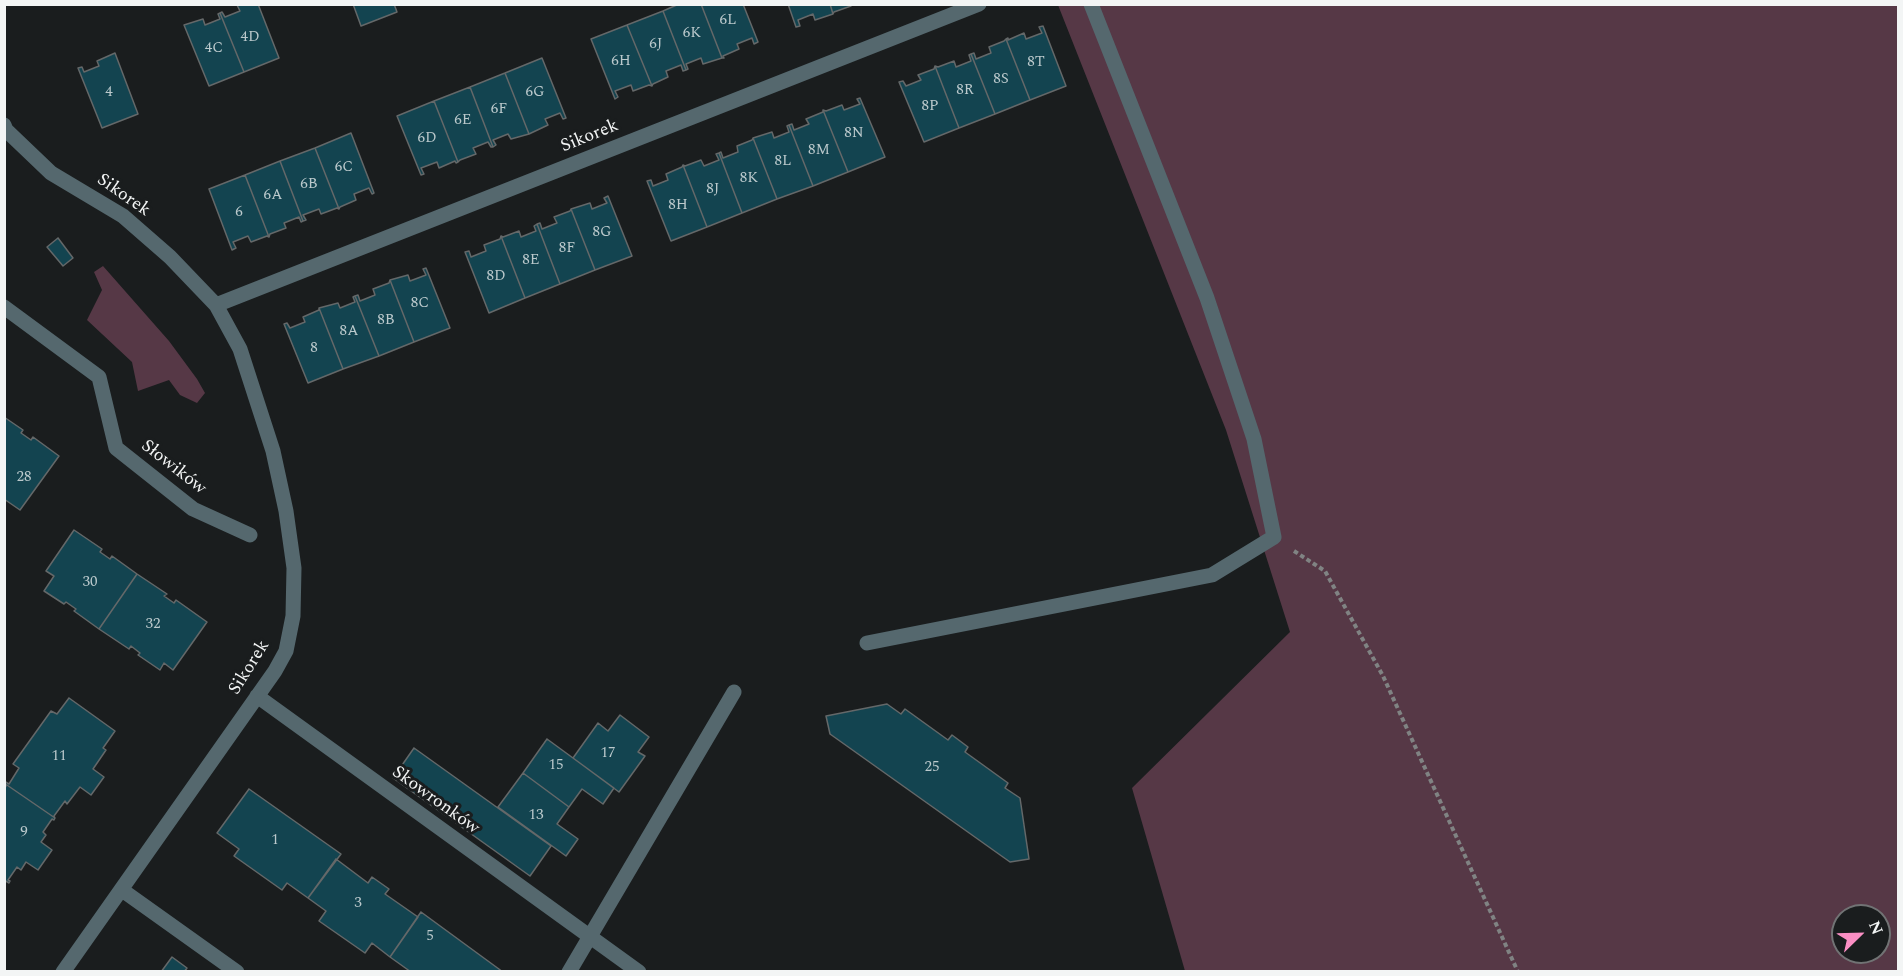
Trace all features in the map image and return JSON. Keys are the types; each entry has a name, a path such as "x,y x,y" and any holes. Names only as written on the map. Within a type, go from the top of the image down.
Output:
{"street":[{"name":"Sikorek","path":"216,305 979,4"},
{"path":"867,643 1212,575 1274,537 1254,439 1207,298 1090,4"},
{"name":"Sikorek","path":"5,130 51,173 123,216 170,257 216,305 240,349 273,451 286,511 294,568 293,616 286,651 275,671 63,972"},
{"name":"Słowików","path":"4,307 99,377 116,448 193,509 250,535"},
{"path":"569,972 734,692"},
{"name":"Skowronków","path":"257,696 639,972"},
{"path":"122,890 237,972"}],"path":[{"path":"1274,537 1325,571 1383,676 1518,972"}],"shaded area":[{"path":"1058,5 1898,5 1898,971 1185,971 1132,788 1290,632 1226,430"},
{"path":"103,266 169,341 197,379 205,393 197,403 180,395 169,380 138,391 132,362 87,320 102,290 94,272"}],"building":[{"path":"258,4 279,58 244,72 220,13 222,12 225,17 240,11 237,5"},
{"path":"353,4 394,4 397,12 361,26"},
{"path":"679,4 701,4 722,58 703,64 701,58 686,64 688,69 686,70 663,11"},
{"path":"701,4 743,4 758,42 754,44 752,38 737,44 739,49 722,58"},
{"path":"788,4 830,4 833,14 815,20 813,14 798,20 800,26 796,27"},
{"path":"830,4 850,4 851,6 833,14"},
{"path":"663,11 686,70 683,71 681,65 666,71 668,77 652,86 627,25"},
{"path":"220,13 244,72 209,86 184,25 203,19 205,25 220,19 218,14"},
{"path":"627,25 652,86 633,91 631,85 615,91 618,97 615,99 591,39"},
{"path":"1043,26 1066,86 1030,100 1006,39 1024,33 1026,39 1042,33 1039,27"},
{"path":"1006,39 1030,100 995,114 971,54 974,53 976,59 991,53 989,47"},
{"path":"115,53 138,114 102,128 78,68 82,67 84,72 99,66 97,61"},
{"path":"971,54 995,114 959,128 935,66 954,61 956,67 971,61 969,55"},
{"path":"542,58 566,118 563,119 560,113 545,119 548,125 529,134 505,73"},
{"path":"935,66 959,128 924,142 899,82 903,81 906,86 921,80 918,75 934,69"},
{"path":"505,73 529,134 511,139 508,134 493,140 496,145 493,147 470,87"},
{"path":"470,87 493,147 488,142 473,148 476,154 458,162 434,101"},
{"path":"860,98 885,157 848,172 823,110 842,105 844,110 860,104 857,99"},
{"path":"434,101 458,162 455,161 439,168 437,162 421,168 424,174 421,175 397,116"},
{"path":"823,110 848,172 813,186 789,125 792,124 794,130 809,124 806,119"},
{"path":"789,125 813,186 777,199 753,138 772,132 774,138 789,132 787,126"},
{"path":"351,133 374,193 372,194 369,188 354,194 356,200 339,209 315,148"},
{"path":"753,138 777,199 742,213 719,153 721,152 723,158 738,152 737,146"},
{"path":"315,148 339,209 321,214 319,209 303,215 306,220 303,221 280,161"},
{"path":"719,153 742,213 707,227 683,165 701,160 704,166 719,160 716,154"},
{"path":"280,161 303,221 301,222 299,217 284,223 286,228 270,234 269,237 245,175"},
{"path":"683,165 707,227 671,241 647,181 651,180 653,186 668,180 666,174"},
{"path":"245,175 269,237 251,242 248,236 233,242 236,248 232,250 209,189"},
{"path":"608,196 632,256 595,270 571,209 590,203 592,209 607,203 604,198"},
{"path":"571,209 595,270 560,284 537,224 540,223 542,229 557,223 554,217"},
{"path":"537,224 560,284 525,298 501,236 519,231 521,237 536,231 534,226"},
{"path":"501,236 525,298 489,313 465,252 469,251 471,257 486,251 484,245 500,239"},
{"path":"58,238 73,258 63,266 47,247"},
{"path":"426,268 450,328 414,342 390,280 408,275 410,281 426,275 423,269"},
{"path":"390,280 414,342 379,356 355,296 358,295 360,301 375,295 373,289 389,283"},
{"path":"355,296 379,356 343,369 319,308 338,303 340,308 355,302 353,297"},
{"path":"319,308 343,369 308,383 284,324 287,323 290,328 305,322 303,317"},
{"path":"4,417 23,430 21,433 31,440 33,437 59,456 20,510 4,499"},
{"path":"74,530 102,549 100,552 110,559 112,556 137,574 99,629 74,611 76,609 66,602 64,604 44,591 54,576 46,571"},
{"path":"137,574 167,594 164,596 174,603 176,600 207,622 173,670 164,663 160,670 138,655 140,653 131,646 129,649 99,629"},
{"path":"69,698 115,731 103,748 106,750 93,769 104,777 91,795 80,787 67,804 65,801 54,816 55,818 4,781 9,784 19,768 13,764 51,711 57,714"},
{"path":"887,704 901,714 905,709 948,740 952,735 968,747 965,752 1008,783 1005,788 1020,798 1029,859 1010,862 830,734 826,716"},
{"path":"620,715 649,737 638,752 645,756 619,792 573,758 598,723 608,731"},
{"path":"547,739 614,788 603,804 582,789 569,807 523,773"},
{"path":"414,748 551,846 530,876 393,778"},
{"path":"523,773 569,807 557,824 578,839 566,856 498,807"},
{"path":"4,783 55,818 43,832 46,835 41,842 52,850 38,870 26,862 21,870 17,867 8,880 9,883 4,880 4,789 6,786"},
{"path":"249,789 341,854 308,898 287,883 282,890 234,856 239,849 217,833"},
{"path":"336,859 368,883 372,877 389,889 385,894 418,917 390,957 372,943 365,953 319,921 326,911 308,898"},
{"path":"421,912 503,972 411,972 390,957"},
{"path":"172,957 187,968 184,972 161,972"}]}
